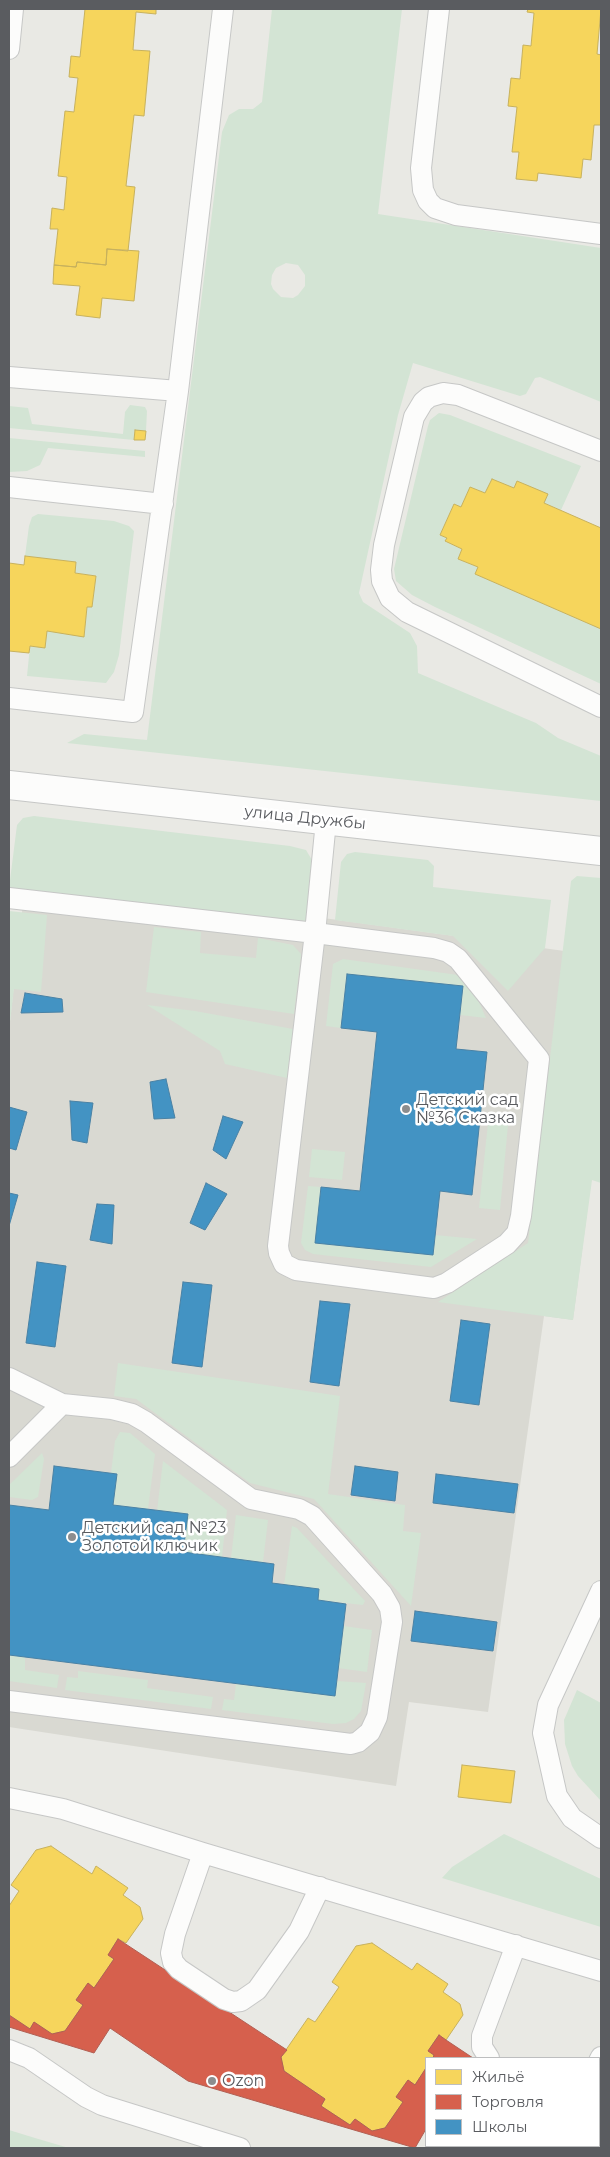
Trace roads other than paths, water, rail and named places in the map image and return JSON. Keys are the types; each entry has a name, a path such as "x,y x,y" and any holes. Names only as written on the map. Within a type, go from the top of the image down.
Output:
{"street":[{"name":"улица Дружбы","path":"9,785 601,850"}],"lane":[{"path":"9,49 13,9"},
{"path":"9,698 133,712 178,391 223,9"},
{"path":"439,9 421,168 423,190 428,201 435,208 456,215 601,234"},
{"path":"9,377 178,391"},
{"path":"601,451 458,395 443,393 429,397 422,402 414,417 384,545 381,570 382,581 390,598 407,612 601,707"},
{"path":"9,487 163,504"},
{"path":"9,898 314,933 434,948 448,952 458,959 539,1059 521,1216 517,1233 507,1244 440,1286 428,1288 304,1272 289,1267 280,1259 278,1246 314,933 326,821"},
{"path":"9,1378 62,1404 116,1410 132,1414 146,1422 251,1499 299,1510 317,1521 382,1594 390,1608 392,1622 379,1708 370,1732 358,1742 351,1744 9,1701"},
{"path":"9,1458 62,1404"},
{"path":"601,1591 548,1706 543,1733 557,1796 572,1818 601,1838"},
{"path":"9,1798 63,1809 203,1853 601,1971"},
{"path":"203,1853 175,1934 171,1953 173,1962 179,1969 224,1999 233,2002 241,2001 257,1990 299,1931 320,1887"},
{"path":"488,2057 482,2047 482,2036 516,1945"},
{"path":"9,2050 29,2058 102,2106 240,2148"}],"place":[{"name":"Детский сад №36 Сказка","path":"406,1109"},
{"name":"Детский сад №23 Золотой ключик","path":"72,1537"},
{"name":"Ozon","path":"212,2081"}]}
